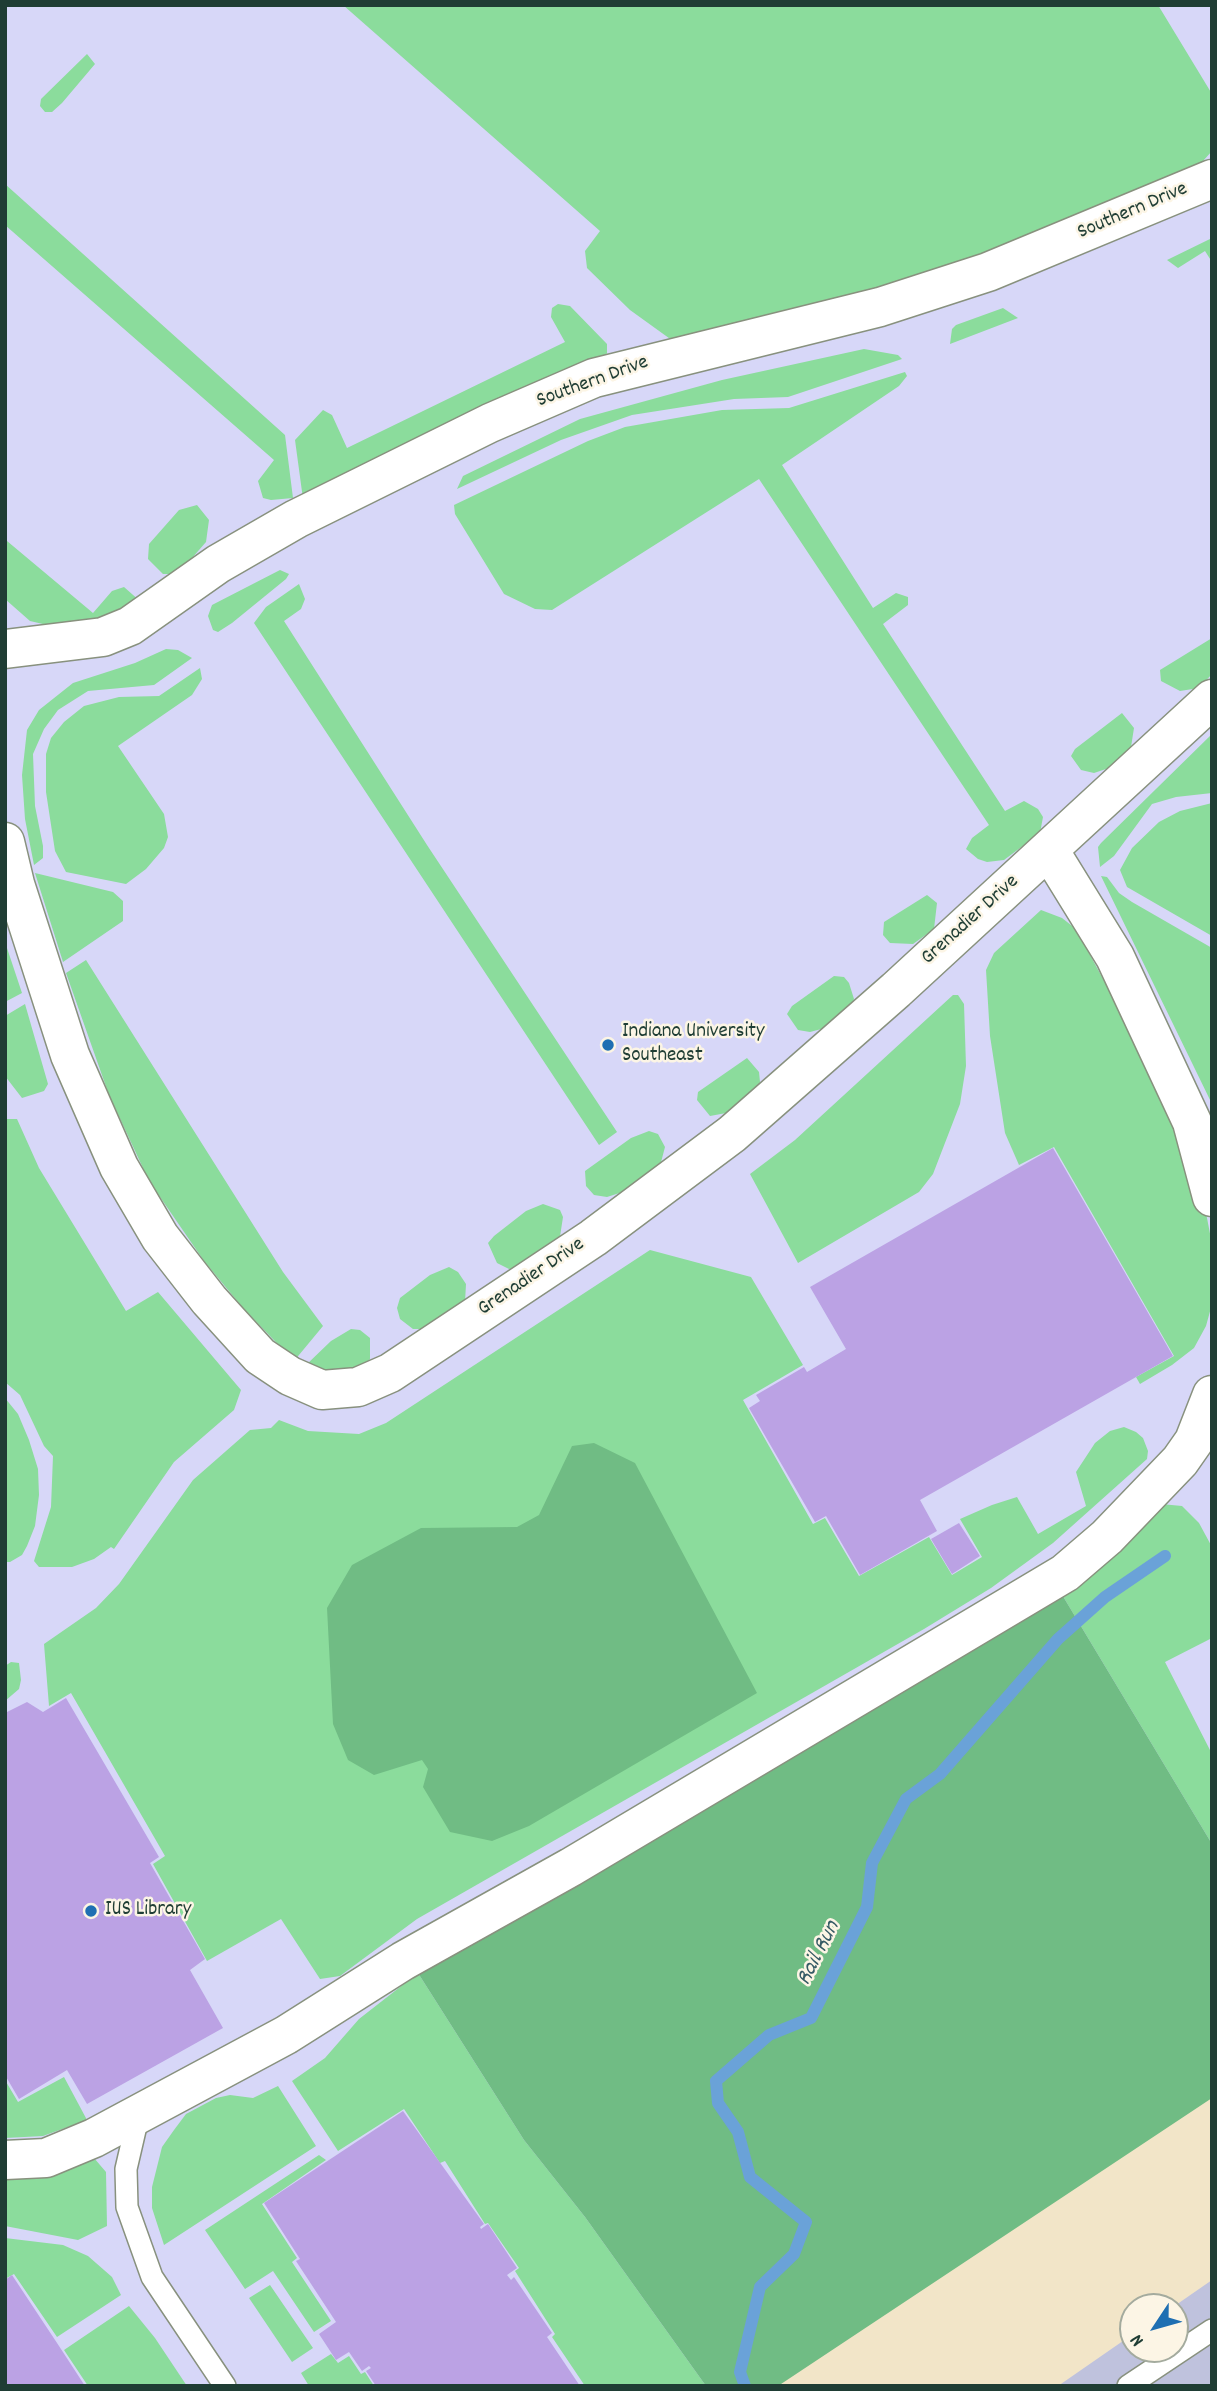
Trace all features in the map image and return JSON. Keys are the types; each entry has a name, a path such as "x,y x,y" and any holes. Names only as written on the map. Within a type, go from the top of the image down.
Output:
{"street":[{"name":"Southern Drive","path":"5,649 103,636 130,626 218,564 296,519 489,423 594,378 880,307 988,272 1212,179"},
{"name":"Grenadier Drive","path":"5,842 15,884 70,1055 119,1167 160,1237 209,1300 260,1356 290,1376 322,1390 358,1387 390,1373 593,1238 732,1134 1049,850 1212,699"},
{"path":"1049,850 1115,957 1192,1122 1212,1197"},
{"path":"5,2160 46,2158 139,2113 286,2035 403,1961 571,1867 1065,1573 1107,1537 1180,1461 1195,1441 1212,1395"}],"lane":[{"path":"139,2113 126,2169 127,2207 152,2277 225,2386"},
{"path":"1128,2386 1212,2330"}],"shaded area":[{"name":"Indiana University Southeast","path":"5,5 1212,5 1212,2085 752,2386 5,2386"},
{"path":"1212,2280 1212,2386 1058,2386 1119,2344 1119,2363 1189,2363 1189,2296"}],"green space":[{"path":"343,5 1158,5 1212,94 1212,151 1193,172 987,262 673,341 630,310 587,268 585,251 600,231"},
{"path":"87,54 95,64 62,103 52,112 45,112 40,106 41,99"},
{"path":"5,184 285,435 293,498 263,498 258,481 274,460 5,225"},
{"path":"1212,238 1212,262 1205,251 1178,268 1167,260"},
{"path":"558,304 570,306 607,344 607,353 601,364 303,499 295,440 323,410 332,415 347,448 565,342 551,317 552,308"},
{"path":"1003,308 1018,318 950,344 952,329 956,325"},
{"path":"864,349 898,355 902,359 788,397 734,399 632,415 561,440 457,489 463,476 580,419 722,380"},
{"path":"905,372 907,376 899,386 782,465 873,608 896,593 908,597 908,605 883,624 1005,811 1024,801 1038,809 1043,817 1040,833 1004,860 987,862 978,859 966,849 972,838 989,825 759,479 552,610 535,609 504,594 455,514 454,505 588,441 625,427 722,410 789,408"},
{"path":"197,505 209,520 206,542 178,574 163,574 148,559 149,544 179,510"},
{"path":"7,541 93,613 112,591 124,587 141,602 139,609 64,629 30,621 5,599"},
{"path":"280,570 289,574 286,579 232,623 218,632 213,630 208,616 212,605"},
{"path":"299,584 305,599 301,609 284,621 427,845 617,1132 599,1145 254,623 266,607"},
{"path":"1212,638 1212,674 1199,688 1180,691 1161,681 1160,670"},
{"path":"166,649 178,650 192,658 154,685 88,691 58,710 44,729 33,754 35,806 43,846 43,858 34,865 25,819 22,775 27,730 39,710 73,683 135,663"},
{"path":"200,668 202,679 192,695 118,746 164,814 168,837 164,848 146,869 126,884 66,872 55,851 46,792 46,754 51,738 64,722 84,706 119,697 159,696"},
{"path":"1122,713 1134,728 1131,747 1115,766 1094,773 1081,770 1071,756 1075,749"},
{"path":"1212,734 1212,793 1176,797 1152,804 1114,856 1100,867 1098,847 1101,843"},
{"path":"1212,803 1212,936 1127,887 1120,870 1132,848 1159,822 1180,811"},
{"path":"35,873 113,892 123,901 123,921 63,962"},
{"path":"1101,876 1107,877 1119,893 1132,902 1212,948 1212,1104"},
{"path":"927,895 937,903 934,929 913,944 890,943 883,935 884,922"},
{"path":"1041,910 1062,918 1076,929 1116,1003 1187,1152 1207,1218 1212,1244 1212,1304 1206,1326 1194,1348 1140,1384 1136,1377 1174,1356 1054,1147 1019,1165 1005,1133 990,1036 986,970 994,953"},
{"path":"5,942 22,993 5,1002"},
{"path":"86,960 283,1272 323,1326 294,1361 243,1308 204,1261 149,1181 109,1095 66,973"},
{"path":"834,976 844,977 849,983 854,999 850,1008 829,1027 810,1032 798,1030 787,1014 792,1006"},
{"path":"953,995 958,995 964,1004 966,1066 960,1104 933,1174 919,1192 798,1263 750,1174 795,1140"},
{"path":"25,1004 48,1084 44,1091 22,1098 5,1076 5,1016"},
{"path":"747,1058 759,1072 760,1082 755,1097 737,1111 710,1116 697,1100 698,1092"},
{"path":"5,1119 17,1119 39,1168 126,1311 158,1292 241,1390 234,1410 174,1462 114,1549 111,1547 94,1559 72,1567 39,1567 34,1561 51,1507 53,1456 44,1446 20,1395 5,1382"},
{"path":"649,1131 658,1134 665,1147 659,1170 632,1189 607,1197 594,1195 586,1186 585,1171 631,1138"},
{"path":"543,1204 560,1210 563,1217 559,1243 523,1267 509,1269 497,1263 488,1243 526,1211"},
{"path":"650,1250 751,1277 803,1365 743,1400 813,1524 825,1518 859,1576 929,1537 952,1575 982,1557 960,1519 1017,1497 1038,1534 1086,1506 1076,1472 1095,1443 1110,1431 1124,1427 1136,1432 1143,1438 1148,1451 1147,1459 1053,1543 991,1588 417,1919 340,1976 320,1979 281,1919 207,1961 153,1864 165,1856 71,1693 49,1706 44,1644 96,1608 119,1584 193,1480 250,1430 271,1428 279,1420 308,1431 359,1434 386,1423"},
{"path":"449,1267 458,1272 466,1284 465,1302 425,1329 413,1329 400,1319 397,1308 400,1298 430,1275"},
{"path":"351,1329 360,1330 370,1338 370,1359 366,1365 342,1377 305,1366 331,1341"},
{"path":"5,1398 18,1414 29,1440 38,1469 39,1495 35,1526 27,1546 22,1555 10,1562 5,1562"},
{"path":"594,1443 635,1463 757,1693 529,1826 492,1841 450,1832 423,1787 428,1769 422,1760 374,1775 348,1760 333,1724 327,1608 352,1565 421,1528 517,1527 539,1515 572,1446"},
{"path":"1161,1504 1182,1506 1199,1523 1212,1547 1212,1638 1165,1662 1212,1754 1212,1844 1061,1593"},
{"path":"1061,1593 1212,1844 1212,2098 778,2386 706,2386 585,2217 524,2140 418,1973"},
{"path":"11,1662 19,1663 21,1680 19,1689 5,1701 5,1666"},
{"path":"418,1973 524,2140 585,2217 706,2386 585,2386 552,2337 555,2334 515,2271 519,2268 488,2223 485,2224 445,2161 440,2163 404,2109 338,2151 292,2081 325,2058 359,2019"},
{"path":"64,2077 87,2120 43,2136 5,2138 5,2080 18,2102"},
{"path":"278,2086 316,2146 164,2245 152,2208 152,2187 162,2147 174,2130 186,2114 216,2098 230,2095 253,2098"},
{"path":"319,2155 326,2160 262,2204 297,2258 292,2262 331,2321 314,2332 273,2271 245,2289 205,2230"},
{"path":"94,2158 106,2172 107,2226 78,2240 5,2226 5,2179 33,2177 76,2167"},
{"path":"5,2238 63,2245 88,2256 112,2277 121,2295 57,2337 14,2274 5,2279"},
{"path":"270,2285 313,2348 292,2362 249,2298"},
{"path":"129,2306 155,2338 187,2386 88,2386 64,2350"},
{"path":"331,2354 338,2363 349,2356 361,2374 365,2372 374,2386 309,2386 301,2373"}],"building":[{"path":"1053,1148 1173,1356 920,1500 937,1531 860,1575 826,1516 815,1522 749,1408 760,1401 756,1395 804,1367 807,1372 846,1349 810,1287"},
{"path":"959,1523 980,1556 952,1574 931,1539"},
{"name":"IUS Library","path":"66,1698 159,1857 150,1863 205,1959 190,1970 223,2028 87,2104 67,2070 19,2099 5,2075 5,1713 27,1702 43,1712"},
{"path":"403,2111 484,2224 481,2229 488,2224 517,2268 507,2275 511,2280 514,2277 552,2333 547,2337 580,2386 376,2386 366,2371 371,2368 369,2366 362,2371 349,2352 336,2360 319,2334 336,2322 296,2261 300,2259 264,2203"},
{"path":"12,2275 85,2386 5,2386 5,2280"}],"waterway":[{"name":"Rail Run","path":"745,2386 740,2372 760,2287 794,2254 806,2222 750,2177 738,2132 718,2103 716,2081 769,2035 811,2018 867,1907 872,1863 906,1799 940,1774 1058,1639 1105,1597 1165,1556"}],"place":[{"name":"Indiana University Southeast","path":"608,1045"},
{"name":"IUS Library","path":"91,1911"}]}
